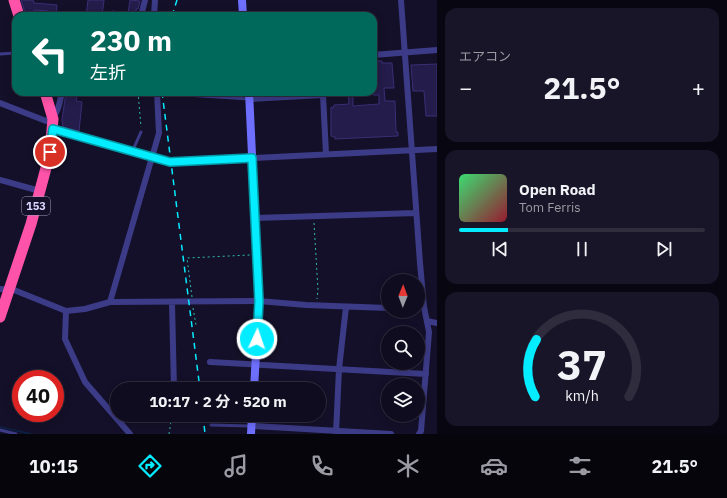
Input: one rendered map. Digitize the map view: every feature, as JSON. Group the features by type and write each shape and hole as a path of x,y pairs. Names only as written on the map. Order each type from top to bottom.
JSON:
{"highway":[{"path":"14,0 18,12"},
{"name":"153","path":"0,317 5,289 40,191 50,152 53,124 46,96"}],"street":[{"path":"142,12 145,0"},
{"path":"154,12 155,0"},
{"path":"242,0 243,12"},
{"path":"401,0 419,274"},
{"path":"377,55 437,50"},
{"path":"53,124 58,112 61,96"},
{"path":"110,302 153,158 160,124 157,96"},
{"path":"249,96 259,301 255,382"},
{"path":"323,96 326,154"},
{"path":"0,103 53,124 132,152 170,162 437,149"},
{"path":"0,180 40,191"},
{"path":"255,218 416,213"},
{"path":"5,289 34,297 66,311 85,309 110,302 172,303 259,301 316,306 381,308"},
{"path":"172,303 174,382"},
{"path":"336,432 339,369 346,307"},
{"path":"66,311 65,339 83,378 130,434"},
{"path":"425,316 429,332 420,432 428,434"},
{"path":"427,321 437,323"},
{"path":"210,362 426,374"},
{"path":"251,430 391,434"}],"lane":[{"path":"0,54 12,53"},
{"path":"132,152 141,132"},
{"path":"211,425 251,430"},
{"path":"0,430 16,434"}],"path":[{"path":"138,96 141,132"},
{"path":"314,216 318,290 316,306"},
{"path":"196,325 187,258 257,254"},
{"path":"169,434 171,422"}],"building":[{"path":"21,0 33,0 34,3 57,5 56,12 34,10 35,12 25,12"},
{"path":"88,0 104,0 102,12 86,12"},
{"path":"130,0 140,1 136,12 128,12"},
{"path":"377,61 382,61 382,63 392,63 394,88 384,88 385,101 395,101 396,132 398,132 398,136 335,139 335,137 331,136 331,107 333,108 334,105 349,104 348,96 353,96 353,106 379,104 379,95 377,95"},
{"path":"437,64 437,116 426,116 424,91 413,91 411,65"},
{"path":"65,96 77,96 76,101 82,102 79,131 63,127 62,120"}],"waterway":[{"path":"0,427 31,434"}],"railway":[{"path":"173,12 177,0"},
{"path":"163,96 199,382"},
{"path":"204,422 205,434"}],"route":[{"path":"50,152 53,129 170,162 252,158 259,301 257,339"}]}
